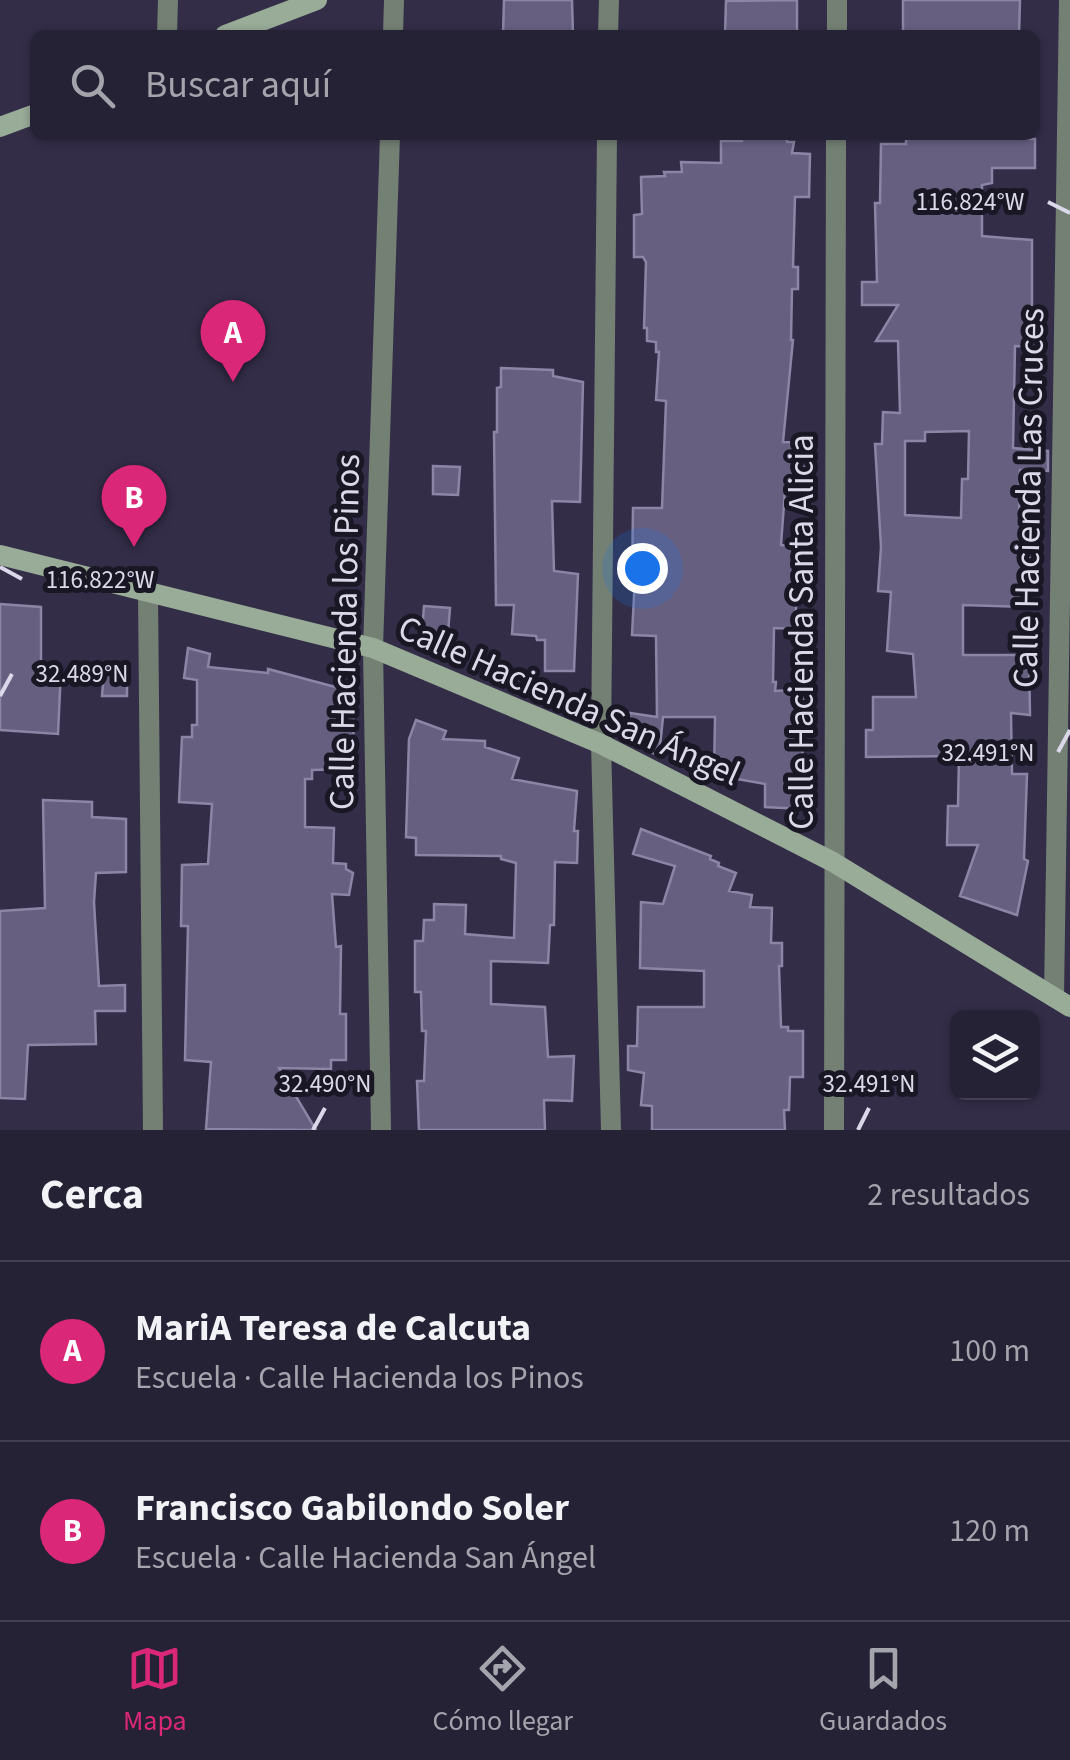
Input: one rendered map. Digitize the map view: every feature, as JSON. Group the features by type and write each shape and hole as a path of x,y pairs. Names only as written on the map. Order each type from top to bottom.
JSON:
{"street":[{"path":"167,30 168,0"},
{"path":"238,30 317,0"},
{"path":"393,30 394,0"},
{"path":"608,0 608,30"},
{"path":"837,0 837,30"},
{"name":"Calle Hacienda Las Cruces","path":"1062,1002 1069,0"},
{"path":"0,127 30,116"},
{"name":"Calle Hacienda los Pinos","path":"381,1130 373,648 390,140"},
{"path":"607,140 601,744 611,1130"},
{"name":"Calle Hacienda Santa Alicia","path":"834,1130 836,140"},
{"name":"Calle Hacienda San Ángel","path":"0,555 373,648 601,744 833,862 1062,1002"},
{"path":"148,592 153,1130"}],"building":[{"path":"504,0 572,0 573,30 503,30"},
{"path":"797,0 797,30 725,30 726,1"},
{"path":"903,0 1020,0 1019,30 903,30"},
{"path":"787,140 794,142 792,153 810,154 809,197 795,197 793,267 798,267 798,289 792,289 793,340 783,442 806,443 806,480 786,477 781,545 796,547 796,629 774,628 773,682 775,691 803,689 802,809 765,807 765,784 714,775 715,717 663,717 659,756 630,741 630,713 657,717 656,636 632,635 633,508 662,508 666,401 656,400 659,352 656,342 647,341 644,328 646,262 643,257 634,257 634,215 642,214 641,177 682,172 681,162 721,163 721,141"},
{"path":"906,140 1035,140 1035,168 992,168 992,183 982,185 982,236 1032,240 1032,347 1015,346 1013,448 1048,451 1048,471 1020,470 1019,517 1031,517 1027,607 963,605 963,655 1029,658 1030,715 1011,713 1012,774 1027,774 1024,859 1028,861 1017,915 960,896 978,845 947,845 948,806 958,806 959,756 866,757 866,730 873,730 873,697 916,697 913,654 887,651 891,592 878,591 881,547 875,444 882,444 883,412 900,413 898,341 876,341 898,305 862,305 862,282 877,282 875,203 880,203 881,144 906,144","holes":["969,431 968,479 962,479 961,518 905,515 905,441 925,441 925,432"]},
{"path":"501,368 553,370 553,376 583,382 580,502 552,501 554,571 578,574 574,671 545,671 545,640 512,634 514,605 496,605 494,432"},
{"path":"433,466 460,467 458,495 433,494"},
{"path":"0,604 41,607 41,670 61,670 58,734 0,730"},
{"path":"424,606 450,608 448,633 422,631"},
{"path":"188,648 210,654 208,667 268,673 268,669 354,692 353,769 312,770 312,779 305,779 305,827 334,828 333,863 346,864 346,869 353,873 349,895 332,894 336,947 341,946 340,1014 346,1014 346,1060 331,1060 331,1069 279,1068 316,1130 206,1129 211,1062 185,1060 188,926 181,926 182,865 208,864 212,804 179,802 182,737 192,737 192,725 197,725 197,680 184,678"},
{"path":"104,671 127,671 127,696 102,696"},
{"path":"416,720 446,731 443,739 485,741 485,747 519,758 512,779 577,791 577,863 555,862 554,925 550,925 548,963 491,961 491,1004 545,1007 548,1057 574,1056 572,1101 544,1100 545,1130 419,1130 417,1081 424,1081 426,1031 422,1031 421,992 415,992 415,941 423,941 424,920 434,920 434,904 466,905 465,934 514,938 516,863 501,856 416,855 416,838 406,837 409,739"},
{"path":"43,800 92,802 92,817 126,819 126,872 96,873 94,902 99,986 125,985 125,1011 95,1011 96,1044 28,1045 25,1099 0,1098 0,911 45,908"},
{"path":"641,829 711,856 718,866 736,873 729,891 752,895 750,907 772,908 771,943 782,943 781,1027 803,1031 803,1077 790,1077 785,1130 652,1130 652,1106 641,1105 644,1073 628,1070 628,1046 637,1046 638,1007 704,1007 704,971 640,968 641,902 663,904 675,866 633,854"}],"place":[{"name":"MariA Teresa de Calcuta","path":"233,382"},
{"name":"Francisco Gabilondo Soler","path":"134,547"}]}
